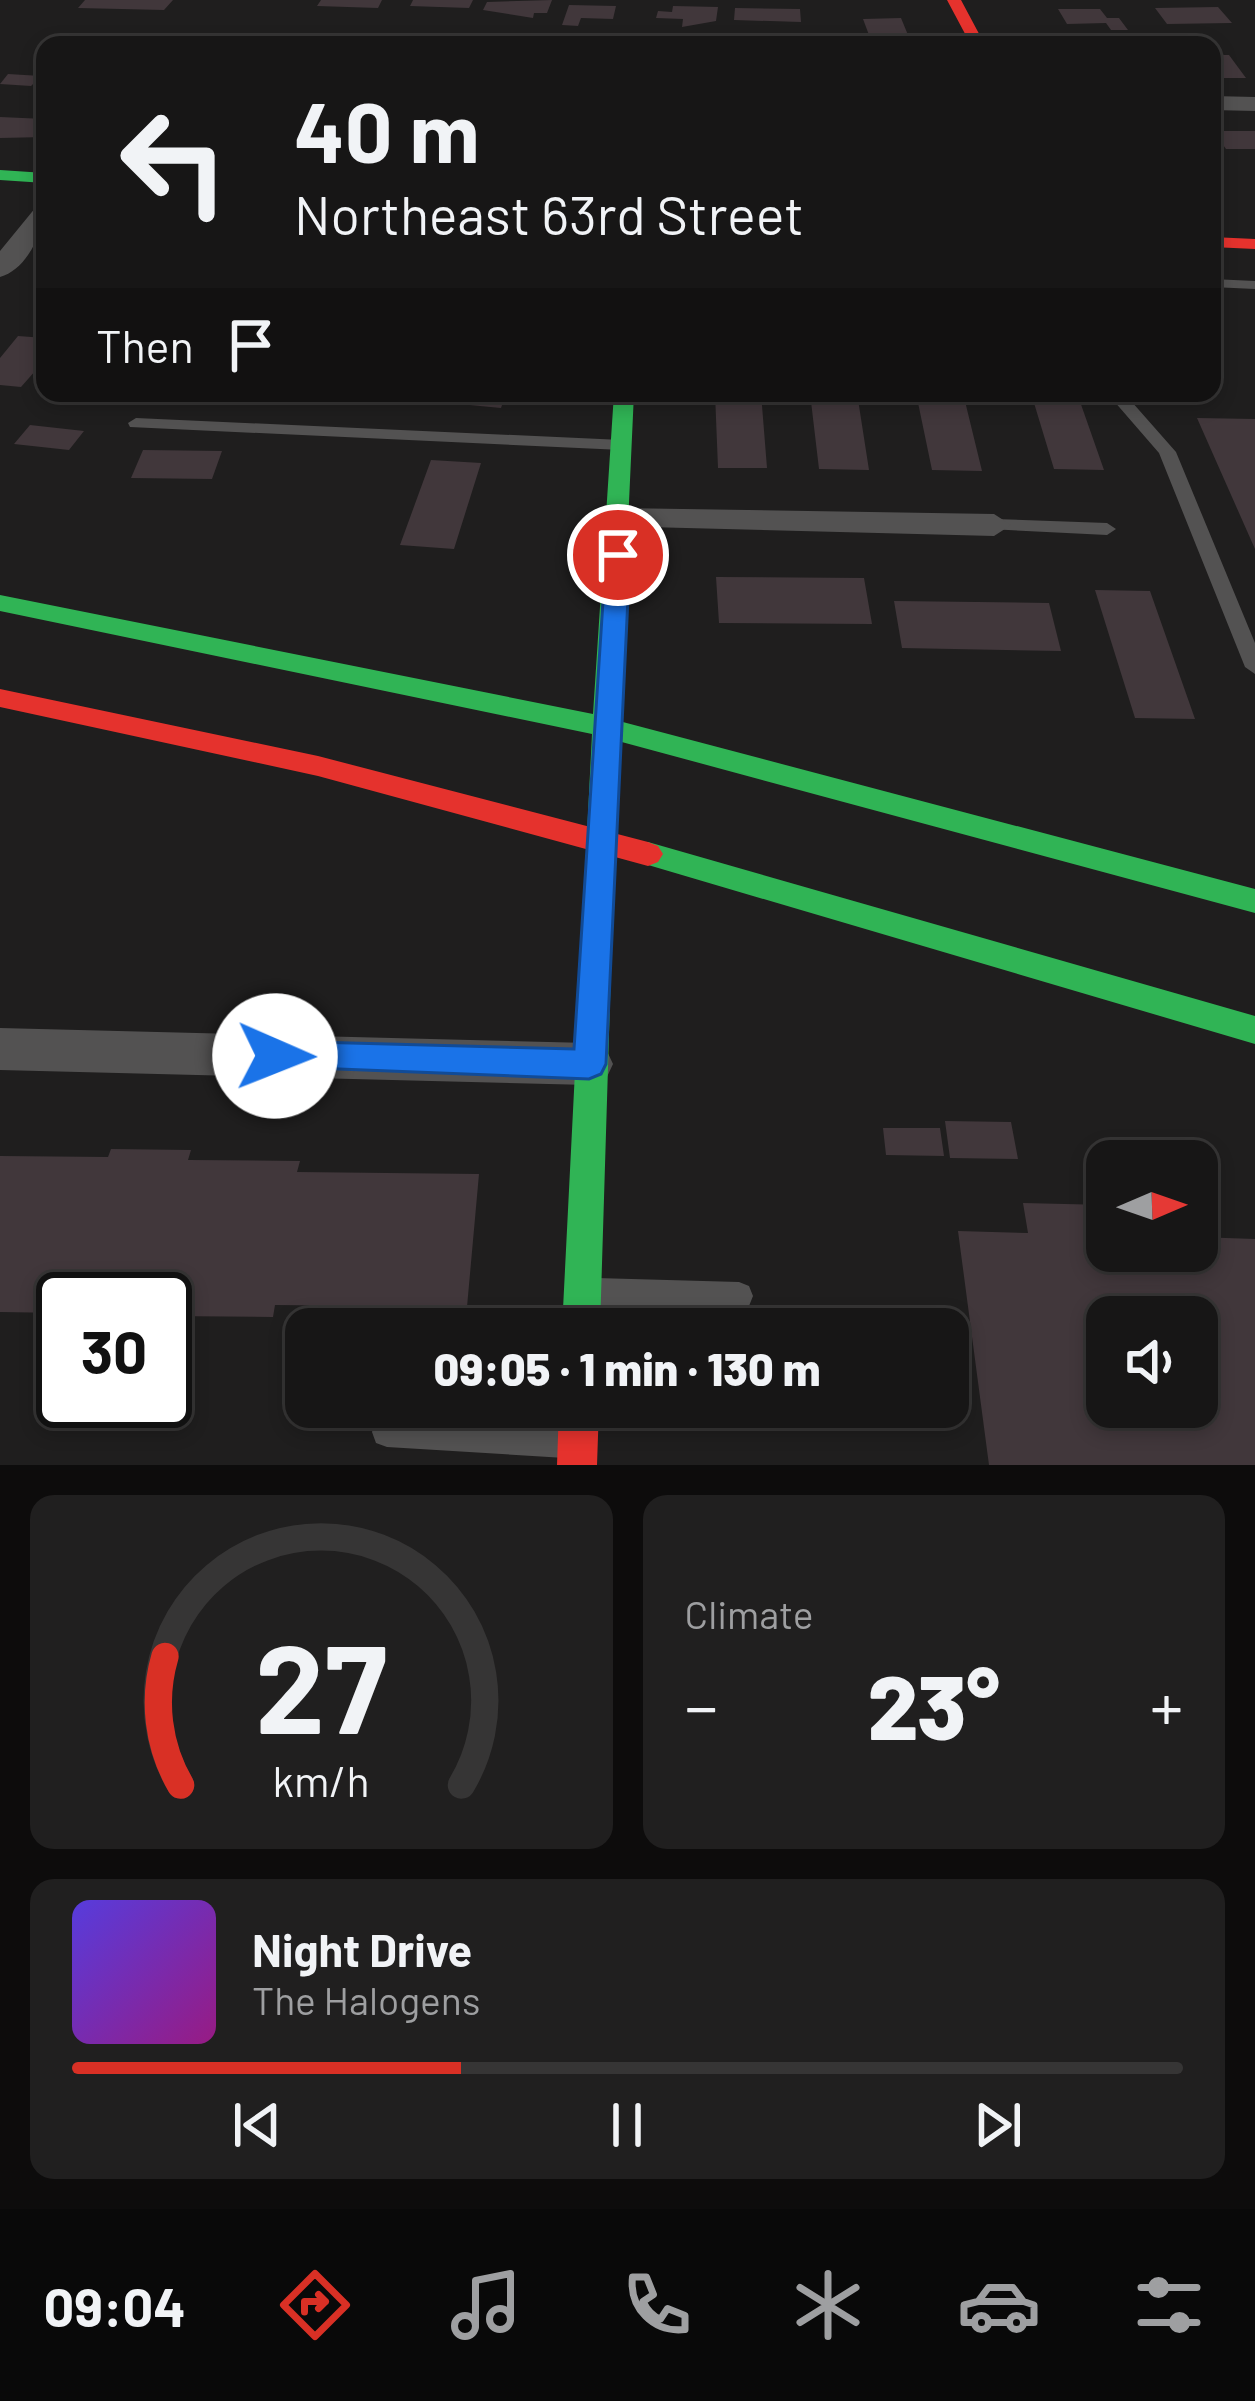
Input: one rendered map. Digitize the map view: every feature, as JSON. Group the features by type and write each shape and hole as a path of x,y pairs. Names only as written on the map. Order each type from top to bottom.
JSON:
{"main road":[{"path":"954,0 973,36"},
{"path":"0,175 36,177"},
{"path":"1221,242 1255,244"},
{"path":"582,1308 594,940 624,402"},
{"path":"0,603 539,710 1255,901"},
{"path":"0,698 337,770 670,857 1255,1030"}],"street":[{"path":"1221,103 1255,104"},
{"path":"0,269 36,223"},
{"path":"620,519 994,525"},
{"path":"0,1049 589,1064"}],"lane":[{"path":"1221,283 1255,285"},
{"path":"1123,402 1167,452 1255,667"},
{"path":"136,423 622,445"},
{"path":"994,525 1107,529"},
{"path":"583,1292 739,1296"},
{"path":"387,1432 577,1454"}],"building":[{"path":"85,0 173,0 164,10 78,8"},
{"path":"321,0 382,0 378,8 317,6"},
{"path":"413,0 473,0 469,8 410,6"},
{"path":"552,0 547,13 534,13 533,18 483,10 487,2"},
{"path":"569,5 616,6 613,19 581,18 578,26 562,25"},
{"path":"673,6 718,7 716,21 682,27 683,19 656,18 658,11 672,12"},
{"path":"1218,7 1232,23 1167,24 1155,8"},
{"path":"735,8 800,9 801,22 734,20"},
{"path":"1058,9 1100,9 1107,18 1119,18 1128,30 1111,30 1106,23 1067,24"},
{"path":"901,18 908,35 869,35 863,19"},
{"path":"1221,55 1229,55 1246,78 1221,78"},
{"path":"8,74 36,76 31,86 0,84"},
{"path":"0,117 36,119 36,137 0,138"},
{"path":"1221,131 1255,131 1255,149 1226,149"},
{"path":"18,336 36,337 36,370 21,387 0,385 0,358"},
{"path":"439,402 503,402 501,408"},
{"path":"715,402 762,402 767,468 718,468"},
{"path":"811,402 858,402 869,470 819,469"},
{"path":"918,402 965,402 982,471 932,470"},
{"path":"1034,402 1080,402 1104,470 1054,469"},
{"path":"1197,418 1255,419 1255,549"},
{"path":"30,425 84,431 69,450 14,444"},
{"path":"143,450 222,451 212,479 131,478"},
{"path":"431,460 481,463 454,549 400,545"},
{"path":"716,577 864,578 872,624 719,623"},
{"path":"1095,590 1150,591 1195,719 1135,718"},
{"path":"894,601 1049,603 1061,651 902,648"},
{"path":"945,1121 1011,1122 1018,1159 950,1158"},
{"path":"883,1128 940,1128 944,1156 886,1155"},
{"path":"111,1149 191,1150 188,1160 300,1161 297,1172 479,1174 467,1307 275,1305 273,1317 192,1316 192,1272 36,1272 36,1313 0,1312 0,1156 108,1157"},
{"path":"1023,1203 1086,1204 1086,1272 1218,1272 1218,1238 1255,1239 1255,1465 989,1465 958,1231 1028,1233"}],"traffic: fast":[{"path":"0,175 36,177"},
{"path":"582,1308 594,940 624,402"},
{"path":"0,603 540,710 1255,901"},
{"path":"648,854 1255,1030"}],"traffic: jam":[{"path":"954,0 973,36"},
{"path":"1221,242 1255,244"},
{"path":"0,698 318,766 648,854"},
{"path":"577,1465 578,1428"}],"route":[{"path":"275,1056 589,1064 618,555"}]}
